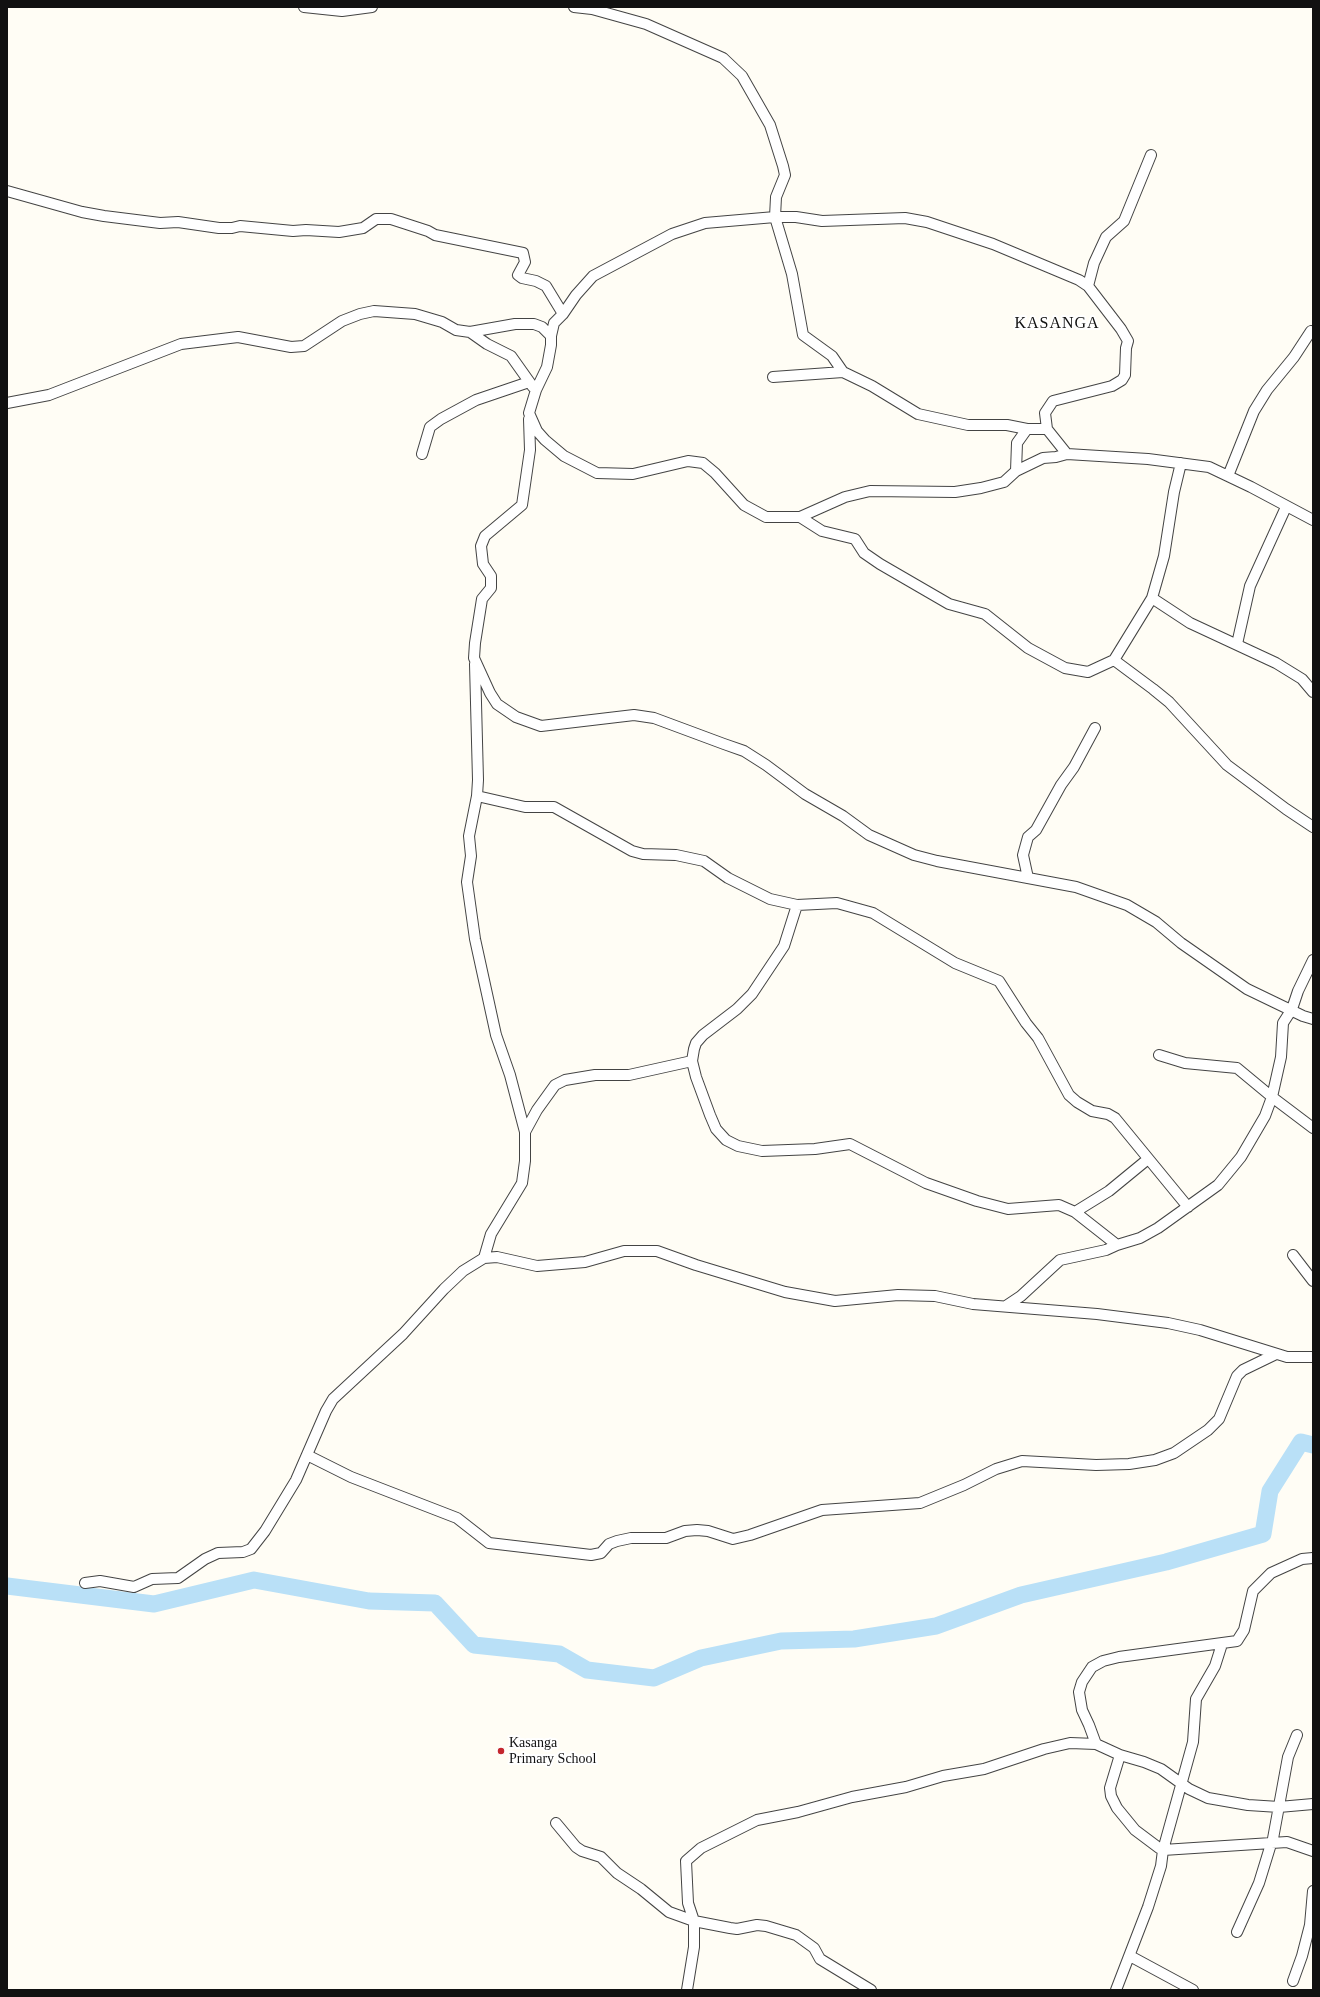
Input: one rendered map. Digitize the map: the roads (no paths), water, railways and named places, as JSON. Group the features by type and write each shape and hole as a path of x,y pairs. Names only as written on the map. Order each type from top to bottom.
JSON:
{"street":[{"path":"304,7 342,11 372,7"},
{"path":"574,7 592,9 646,24 723,58 742,76 770,125 783,166 784,175 776,197 776,217 792,274 803,335 832,356 843,372 872,386 918,414 968,425 1007,425 1027,429 1047,429"},
{"path":"1088,286 1094,263 1106,237 1124,220 1151,155"},
{"path":"7,191 82,212 104,216 160,223 178,222 219,228 232,228 240,226 294,231 306,230 340,232 363,228 376,219 391,219 428,231 435,235 523,252 525,262 518,275 522,278 536,281 546,286 563,314"},
{"path":"484,1258 491,1234 522,1183 526,1160 525,1132 512,1082 496,1035 475,939 467,882 471,856 469,836 477,796 478,760 474,658 475,643 482,599 491,588 491,576 483,564 481,552 482,541 485,536 522,504 530,450 529,413 533,386 547,367 552,345 551,336 554,323 563,314 576,295 594,276 672,234 705,223 776,217 796,217 822,221 905,218 927,222 993,244 1079,280 1088,286 1128,341 1126,348 1125,376 1122,380 1112,386 1053,401 1045,413 1047,429 1067,454"},
{"path":"7,403 49,395 182,344 238,337 291,347 304,346 342,321 360,314 374,311 415,314 442,322 456,330 470,332 515,324 534,324 542,327 551,336"},
{"path":"1228,476 1254,410 1311,331"},
{"path":"470,332 487,344 510,356 533,386"},
{"path":"773,377 843,372"},
{"path":"422,454 430,427 441,418 476,400 533,386"},
{"path":"529,413 537,430 545,440 564,456 597,473 634,474 688,461 703,463 724,482 733,495 751,509 766,517 800,517 845,497 862,492 884,490 934,492 964,491 1004,482 1016,471 1043,458 1067,454 1148,459 1209,467 1313,520"},
{"path":"1016,471 1017,443 1027,429"},
{"path":"800,517 822,531 855,539 864,553 880,564 949,604 985,614 1028,648 1064,668 1088,672 1114,660 1152,598 1164,556 1180,463"},
{"path":"1237,644 1250,586 1286,507"},
{"path":"1152,598 1190,623 1262,655 1302,680 1313,692"},
{"path":"474,658 490,694 497,704 516,717 530,724 550,726 634,716 654,718 744,751 766,765 805,794 843,816 869,835 914,855 1076,887 1128,905 1156,922 1181,943 1247,989 1313,1019"},
{"path":"1114,660 1154,689 1169,702 1227,764 1286,809 1313,827"},
{"path":"1302,680 1313,677"},
{"path":"1028,878 1023,855 1028,837 1036,830 1061,785 1074,767 1095,728"},
{"path":"477,796 525,808 554,807 632,851 643,854 666,854 691,857 704,861 728,878 770,899 797,905 837,903 873,913 950,960 999,981 1026,1023 1038,1038 1069,1095 1092,1111 1108,1114 1115,1118 1188,1207"},
{"path":"797,905 784,946 775,962 752,994 696,1043 692,1062 710,1116 716,1129 726,1140 738,1146 762,1151 815,1149 850,1144 926,1183 977,1201 1008,1208 1020,1209 1053,1204 1059,1205 1075,1212 1117,1244"},
{"path":"1006,1306 1021,1296 1060,1260 1106,1250 1117,1244 1140,1238 1188,1207 1218,1185 1238,1161 1265,1116 1272,1097 1281,1057 1283,1023 1292,1009 1298,991 1313,960"},
{"path":"1159,1055 1185,1063 1237,1068 1313,1128"},
{"path":"525,1132 537,1110 555,1085 565,1080 595,1075 629,1075 692,1062"},
{"path":"1075,1212 1109,1191 1148,1159"},
{"path":"85,1583 100,1581 134,1587 152,1579 178,1578 205,1558 227,1551 235,1552 251,1549 269,1525 296,1480 326,1411 333,1399 403,1334 444,1289 463,1271 484,1258 497,1257 537,1266 586,1262 624,1251 657,1251 696,1265 786,1292 835,1301 898,1295 935,1296 973,1304 1097,1314 1168,1323 1200,1330 1276,1354 1293,1357 1313,1357"},
{"path":"1293,1255 1313,1281"},
{"path":"307,1455 351,1477 457,1518 489,1543 591,1555 601,1553 609,1544 630,1538 666,1538 685,1531 697,1530 708,1531 733,1538 750,1535 822,1510 920,1503 964,1485 996,1469 1022,1461 1096,1465 1129,1464 1155,1460 1179,1450 1208,1430 1219,1419 1237,1376 1243,1370 1276,1354"},
{"path":"1096,1744 1082,1710 1079,1692 1082,1682 1092,1667 1103,1661 1119,1657 1232,1644 1241,1637 1253,1590 1271,1573 1302,1559 1313,1558"},
{"path":"1116,1990 1148,1907 1161,1866 1163,1850 1193,1742 1196,1698 1215,1666 1222,1644"},
{"path":"1237,1932 1259,1883 1272,1844 1288,1757 1297,1735"},
{"path":"687,1990 694,1948 694,1921 688,1903 686,1861 701,1848 757,1820 798,1812 852,1797 906,1787 943,1776 984,1769 1044,1748 1070,1743 1096,1744 1120,1755 1161,1769 1189,1789 1208,1798 1248,1805 1279,1807 1313,1804"},
{"path":"1120,1755 1110,1788 1111,1796 1117,1808 1135,1830 1163,1850 1287,1842 1313,1851"},
{"path":"556,1823 576,1847 582,1851 601,1857 617,1873 641,1889 669,1912 694,1921 737,1929 756,1925 766,1926 796,1935 814,1948 820,1959 871,1990"},
{"path":"1293,1981 1302,1956 1310,1926 1313,1891"},
{"path":"1130,1956 1193,1990"}],"waterway":[{"path":"7,1586 154,1604 254,1580 369,1601 435,1603 474,1645 559,1654 587,1670 654,1678 701,1658 781,1641 854,1639 936,1626 1021,1595 1166,1562 1263,1534 1270,1491 1301,1442 1313,1445"}],"place":[{"name":"Kasanga Primary School","path":"501,1751"}],"district":[{"name":"KASANGA","path":"1057,324"}]}
